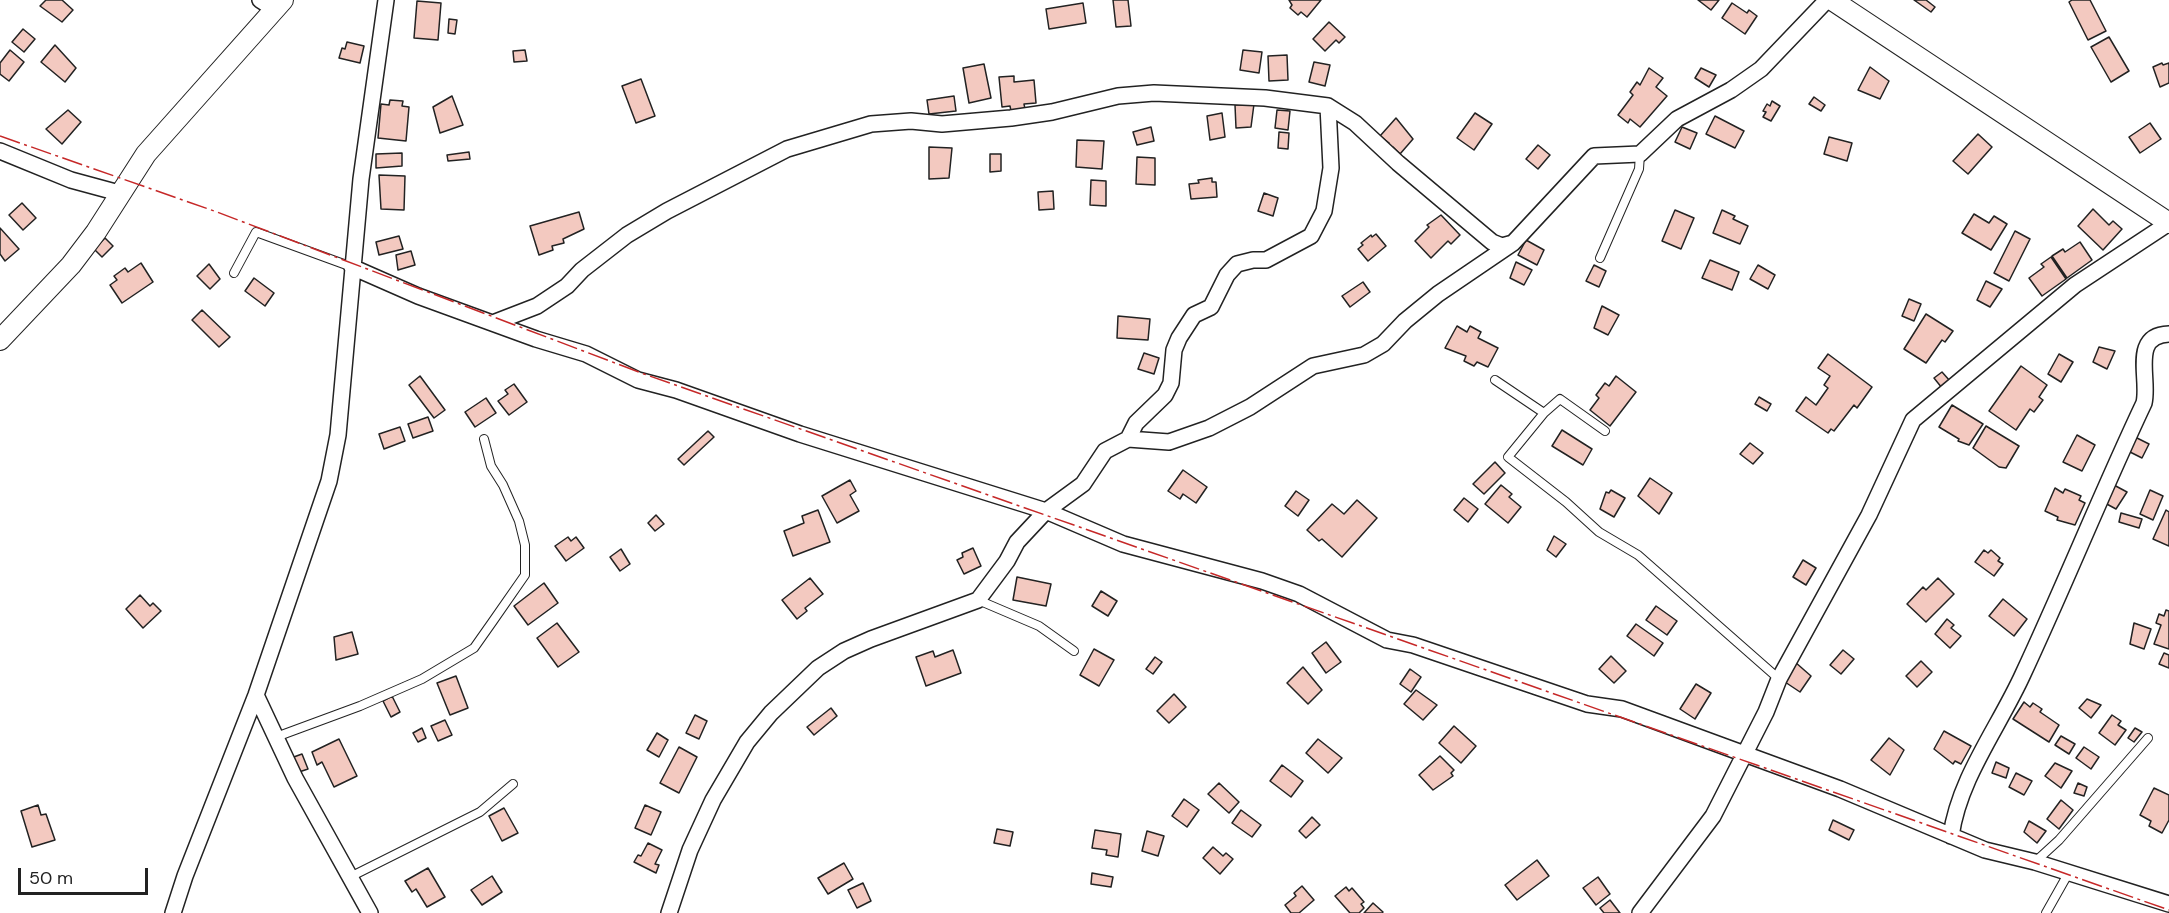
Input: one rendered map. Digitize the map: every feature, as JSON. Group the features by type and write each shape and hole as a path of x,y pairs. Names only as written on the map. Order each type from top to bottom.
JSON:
{"street":[{"path":"173,913 184,876 256,695 329,481 342,406 352,267 374,72 386,0"},
{"path":"669,913 690,850 713,800 747,742 771,713 818,668 844,651 978,600 1007,561 1017,542 1046,511 1083,484 1105,451 1128,439 1169,442 1186,437 1250,407 1312,366 1364,355 1383,344 1405,321 1438,294 1513,243 1594,156 1640,154 1677,118 1731,90 1761,69 1827,0"},
{"path":"1640,913 1713,816 1745,755 1779,679 1869,515 1913,420 2075,285 2169,223 1832,0"},
{"path":"0,340 71,265 96,232 119,192 146,154 272,3"},
{"path":"493,323 537,306 567,286 582,270 627,235 667,211 787,149 871,124 910,121 942,124 1011,118 1052,112 1118,96 1154,93 1265,98 1328,106 1355,123 1398,163 1492,242 1502,246 1513,243"},
{"path":"1128,439 1136,423 1165,395 1171,382 1174,350 1179,338 1194,315 1211,307 1227,275 1237,264 1266,260 1311,236 1324,211 1331,168 1328,106"},
{"path":"0,151 71,180 119,192"},
{"path":"352,267 418,296 586,354 638,380 676,390 800,434 1046,511 1124,544 1262,581 1299,594 1387,640 1413,645 1587,704 1622,709 1840,789 1985,850 2035,862 2163,906"},
{"path":"1951,836 1954,815 1963,792 2022,677 2072,566 2094,509 2144,403 2147,391 2144,356 2149,341 2154,336 2169,334"},
{"path":"256,695 295,778 370,913"}],"lane":[{"path":"1600,258 1639,169 1640,154"},
{"path":"234,273 256,232 352,267"},
{"path":"1495,380 1544,412"},
{"path":"1605,430 1560,399 1544,412 1508,457 1566,502 1599,532 1638,555 1779,679"},
{"path":"276,737 422,680 474,648 493,621 525,575 525,545 507,494 491,466 484,439"},
{"path":"978,600 1039,626 1074,651"},
{"path":"2035,862 2059,840 2148,738"},
{"path":"350,877 480,812 513,784"},
{"path":"2046,913 2068,874"}],"building":[{"path":"46,0 62,0 73,10 62,22 40,6"},
{"path":"1113,0 1128,0 1131,26 1116,27"},
{"path":"1289,0 1321,0 1307,17 1301,12 1298,15 1290,8 1292,5"},
{"path":"1698,0 1719,0 1711,10"},
{"path":"1914,0 1926,0 1935,7 1931,12"},
{"path":"2090,0 2106,31 2088,40 2069,2"},
{"path":"417,1 441,3 438,40 414,38"},
{"path":"1083,3 1086,23 1049,29 1046,9"},
{"path":"1732,3 1747,13 1749,10 1757,16 1745,34 1722,18"},
{"path":"449,19 457,20 455,34 448,33"},
{"path":"1329,22 1345,37 1339,43 1336,40 1325,51 1313,39"},
{"path":"23,29 35,39 24,52 12,42"},
{"path":"2109,37 2129,71 2111,82 2091,47"},
{"path":"347,42 364,46 360,63 339,58"},
{"path":"55,45 76,68 65,82 41,62"},
{"path":"10,50 24,62 9,81 0,74 0,63"},
{"path":"525,50 527,61 514,62 513,51"},
{"path":"1243,50 1262,52 1259,73 1240,70"},
{"path":"1287,55 1288,80 1269,81 1268,56"},
{"path":"1314,62 1330,65 1325,86 1309,82"},
{"path":"2162,63 2163,65 2169,63 2169,83 2160,87 2153,67"},
{"path":"984,64 991,98 969,103 963,68"},
{"path":"1870,67 1889,81 1880,99 1858,90"},
{"path":"1649,68 1663,78 1656,87 1667,96 1640,127 1630,119 1628,123 1618,115 1633,95 1630,92 1637,82 1640,85"},
{"path":"1701,68 1716,75 1709,87 1695,78"},
{"path":"1014,76 1014,82 1034,80 1036,103 1024,104 1025,109 1011,111 1010,106 1002,107 999,77"},
{"path":"641,79 655,116 636,123 622,86"},
{"path":"452,96 463,125 440,133 433,107"},
{"path":"954,96 956,111 929,114 927,100"},
{"path":"1814,97 1825,105 1821,111 1809,104"},
{"path":"390,100 403,101 402,106 409,107 406,141 378,138 381,104 389,105"},
{"path":"1772,101 1780,106 1771,121 1763,117 1766,112 1763,111 1767,104 1770,106"},
{"path":"1254,104 1251,127 1236,128 1235,105"},
{"path":"68,110 81,122 62,144 46,129"},
{"path":"1277,110 1290,111 1288,130 1275,128"},
{"path":"1222,113 1225,137 1210,140 1207,116"},
{"path":"1475,113 1492,124 1474,150 1457,138"},
{"path":"1715,116 1744,131 1735,148 1706,134"},
{"path":"1396,118 1413,139 1400,154 1393,147 1391,150 1386,146 1389,143 1380,136"},
{"path":"2150,123 2161,139 2140,153 2129,137"},
{"path":"1151,127 1154,141 1137,145 1133,132"},
{"path":"1682,127 1697,133 1690,149 1675,142"},
{"path":"1279,132 1289,133 1288,149 1278,148"},
{"path":"1978,134 1992,147 1968,174 1953,161"},
{"path":"1829,137 1852,143 1847,161 1824,154"},
{"path":"1077,140 1104,141 1102,169 1076,167"},
{"path":"1538,145 1550,155 1538,169 1526,159"},
{"path":"929,147 952,148 949,178 929,179"},
{"path":"469,152 470,159 448,161 447,155"},
{"path":"402,153 402,166 376,168 376,154"},
{"path":"990,154 1001,154 1001,171 990,172"},
{"path":"1137,157 1155,158 1155,185 1136,184"},
{"path":"379,175 405,176 404,210 381,209"},
{"path":"1212,178 1212,182 1216,182 1217,197 1191,199 1189,184"},
{"path":"1091,180 1106,181 1106,206 1090,205"},
{"path":"1053,191 1054,209 1039,210 1038,192"},
{"path":"1264,193 1278,198 1273,216 1258,211"},
{"path":"22,203 36,218 23,230 9,215"},
{"path":"2093,209 2109,225 2113,221 2122,229 2103,250 2078,226"},
{"path":"1675,210 1694,218 1681,249 1662,241"},
{"path":"1722,210 1735,216 1733,219 1748,226 1740,244 1713,233"},
{"path":"579,212 584,229 563,239 564,243 552,246 553,250 539,255 530,226"},
{"path":"1974,214 1989,223 1994,216 2007,224 1991,250 1962,233"},
{"path":"1441,215 1460,235 1451,244 1448,241 1431,258 1415,241 1429,227 1427,225"},
{"path":"0,228 19,249 5,261 0,254"},
{"path":"2015,231 2030,239 2009,281 1994,273"},
{"path":"1376,234 1386,246 1368,261 1358,249 1363,245 1361,243"},
{"path":"399,236 403,249 379,255 376,242"},
{"path":"105,238 113,246 102,257 94,249"},
{"path":"1526,240 1544,250 1537,265 1518,255"},
{"path":"2080,242 2092,260 2067,278 2052,256 2063,249 2065,252"},
{"path":"411,251 415,265 398,270 396,255"},
{"path":"2051,257 2066,279 2042,296 2029,278 2044,267 2041,264"},
{"path":"1710,260 1739,272 1732,290 1702,278"},
{"path":"1516,262 1532,270 1524,285 1510,278"},
{"path":"141,263 153,282 122,303 110,285 117,280 114,276 125,268 128,272"},
{"path":"209,264 220,279 210,289 197,276"},
{"path":"1594,265 1606,271 1599,287 1586,281"},
{"path":"1758,265 1775,275 1768,289 1750,279"},
{"path":"254,278 274,293 265,306 245,291"},
{"path":"1986,281 2002,289 1990,307 1977,300"},
{"path":"1363,282 1370,292 1350,307 1342,296"},
{"path":"1909,299 1921,304 1914,321 1902,316"},
{"path":"1602,306 1619,315 1608,335 1594,328"},
{"path":"202,310 230,337 219,347 192,320"},
{"path":"1926,314 1953,331 1945,342 1942,340 1926,363 1904,349"},
{"path":"1118,316 1150,319 1148,340 1117,338"},
{"path":"1457,326 1467,332 1470,326 1481,332 1478,338 1498,348 1488,367 1477,362 1474,366 1464,361 1466,356 1445,348"},
{"path":"2099,347 2115,351 2107,369 2093,362"},
{"path":"1144,353 1159,358 1154,374 1138,369"},
{"path":"1828,354 1872,387 1857,408 1854,405 1834,431 1831,429 1828,433 1796,411 1806,397 1816,405 1828,388 1824,385 1830,376 1818,368"},
{"path":"2059,354 2073,362 2061,382 2048,374"},
{"path":"2021,366 2047,385 2039,397 2043,400 2034,412 2030,409 2016,430 1989,411"},
{"path":"1942,372 1950,381 1942,388 1934,378"},
{"path":"420,376 445,410 434,418 409,385"},
{"path":"1616,376 1636,392 1610,426 1590,410 1599,398 1596,395 1605,383 1609,386"},
{"path":"514,384 527,402 509,415 498,401 508,394 505,390"},
{"path":"1759,397 1771,404 1767,411 1755,404"},
{"path":"486,398 496,413 475,427 465,412"},
{"path":"1952,405 1983,424 1969,445 1958,441 1959,439 1939,427"},
{"path":"428,417 433,431 413,438 408,424"},
{"path":"1986,426 2019,446 2006,468 1999,467 1973,448"},
{"path":"400,427 405,441 384,449 379,434"},
{"path":"1562,430 1592,449 1583,465 1552,446"},
{"path":"708,431 714,437 684,465 678,459"},
{"path":"2077,435 2095,445 2082,471 2063,462"},
{"path":"2133,436 2149,444 2142,458 2126,450"},
{"path":"1750,443 1763,453 1753,464 1740,454"},
{"path":"1495,462 1505,473 1484,494 1473,484"},
{"path":"1183,470 1207,487 1196,503 1183,494 1180,499 1168,491"},
{"path":"1650,478 1672,493 1659,514 1638,496"},
{"path":"850,480 856,491 850,495 859,511 837,523 822,496"},
{"path":"2112,484 2127,492 2116,509 2103,502"},
{"path":"1501,485 1512,494 1509,497 1521,507 1508,523 1485,504"},
{"path":"2055,488 2063,493 2065,489 2081,496 2079,500 2085,503 2075,525 2057,520 2058,517 2045,511"},
{"path":"1611,490 1625,498 1614,517 1600,509 1606,492 1609,493"},
{"path":"2150,490 2163,496 2153,520 2140,514"},
{"path":"1296,491 1309,500 1298,516 1285,506"},
{"path":"1464,498 1478,509 1468,522 1454,510"},
{"path":"1357,500 1377,518 1342,557 1322,539 1319,541 1307,530 1332,504 1344,514"},
{"path":"818,510 830,542 793,556 784,531 804,523 802,516"},
{"path":"2166,510 2169,512 2169,546 2153,539"},
{"path":"2121,513 2142,519 2139,528 2119,522"},
{"path":"656,515 664,524 655,531 648,523"},
{"path":"1554,536 1566,544 1556,557 1547,550"},
{"path":"568,537 571,541 576,537 584,548 566,561 555,546"},
{"path":"973,548 981,566 964,574 957,560 963,557 962,553"},
{"path":"621,549 630,564 620,571 610,557"},
{"path":"1984,550 1988,553 1991,550 2000,558 1998,561 2003,564 1994,576 1975,562"},
{"path":"1803,560 1816,568 1806,585 1793,577"},
{"path":"1017,577 1051,584 1046,606 1013,600"},
{"path":"810,578 823,594 805,608 807,611 797,619 782,600"},
{"path":"1938,578 1954,594 1926,622 1907,604 1923,587 1926,590"},
{"path":"544,583 558,603 528,625 514,606"},
{"path":"1101,591 1117,601 1108,616 1092,606"},
{"path":"140,595 150,606 153,603 161,611 143,628 126,609"},
{"path":"2003,599 2027,619 2014,636 1989,616"},
{"path":"1656,606 1677,621 1667,635 1646,620"},
{"path":"2166,610 2169,611 2169,649 2154,644 2161,625 2156,623 2159,614 2164,616"},
{"path":"1947,619 1954,625 1951,628 1961,636 1950,648 1935,634"},
{"path":"557,623 579,652 558,667 537,638"},
{"path":"2134,623 2151,629 2144,649 2130,644"},
{"path":"1636,624 1663,643 1654,656 1627,636"},
{"path":"352,632 358,654 336,660 334,637"},
{"path":"1326,642 1341,662 1326,673 1312,653"},
{"path":"1094,649 1114,660 1099,686 1080,675"},
{"path":"953,650 961,673 926,686 916,657 933,651 935,657"},
{"path":"1843,650 1854,659 1841,674 1830,665"},
{"path":"2164,653 2169,655 2169,668 2159,664"},
{"path":"1611,656 1626,671 1614,683 1599,669"},
{"path":"1155,657 1162,662 1153,674 1146,669"},
{"path":"1921,661 1932,672 1917,687 1906,676"},
{"path":"1795,662 1811,676 1800,692 1782,680"},
{"path":"1303,667 1322,690 1308,704 1287,683"},
{"path":"1410,669 1421,677 1411,692 1400,684"},
{"path":"456,676 468,708 450,715 437,683"},
{"path":"1696,684 1711,693 1695,719 1680,709"},
{"path":"1416,690 1437,705 1423,720 1404,704"},
{"path":"1174,694 1186,707 1169,723 1157,711"},
{"path":"392,696 400,712 391,717 383,701"},
{"path":"2087,699 2101,705 2091,718 2079,708"},
{"path":"2024,702 2030,707 2033,703 2042,709 2040,712 2059,725 2049,742 2013,719"},
{"path":"831,708 837,716 814,735 807,727"},
{"path":"695,715 707,721 699,739 686,733"},
{"path":"2112,715 2121,721 2118,725 2126,730 2115,745 2099,733"},
{"path":"445,720 452,735 438,741 431,726"},
{"path":"1454,726 1476,746 1461,763 1439,743"},
{"path":"422,728 426,738 418,742 413,733"},
{"path":"2135,728 2142,732 2134,742 2128,738"},
{"path":"1944,731 1971,746 1961,764 1955,761 1953,764 1934,749"},
{"path":"657,733 668,740 659,757 647,750"},
{"path":"2061,736 2075,744 2069,754 2055,745"},
{"path":"1889,738 1904,750 1890,775 1871,760"},
{"path":"339,739 357,776 334,787 322,762 317,765 312,752"},
{"path":"1318,739 1342,758 1328,773 1306,753"},
{"path":"679,747 697,757 679,793 660,783"},
{"path":"2084,747 2099,757 2091,769 2076,758"},
{"path":"302,754 308,769 296,773 291,758"},
{"path":"1440,756 1454,770 1451,773 1453,776 1433,790 1419,775"},
{"path":"1996,762 2009,768 2006,778 1992,773"},
{"path":"2055,763 2072,771 2061,788 2045,776"},
{"path":"1282,765 1303,781 1291,797 1270,781"},
{"path":"2016,773 2032,781 2024,795 2009,787"},
{"path":"1219,783 1239,802 1229,813 1208,794"},
{"path":"2078,783 2087,787 2084,796 2074,793"},
{"path":"2154,788 2169,795 2169,820 2162,833 2149,826 2151,821 2140,815"},
{"path":"1184,799 1199,810 1187,827 1172,816"},
{"path":"2061,800 2073,810 2059,829 2047,819"},
{"path":"38,805 41,815 46,814 55,840 32,847 21,811"},
{"path":"645,805 661,812 651,835 635,828"},
{"path":"504,808 518,833 502,841 489,816"},
{"path":"1241,810 1261,825 1252,837 1232,823"},
{"path":"1312,817 1320,825 1306,838 1299,831"},
{"path":"1833,820 1854,830 1849,840 1829,830"},
{"path":"2029,821 2046,831 2037,843 2024,832"},
{"path":"997,829 1013,832 1010,846 994,843"},
{"path":"1095,830 1121,834 1118,857 1106,855 1107,850 1092,848"},
{"path":"1147,831 1164,836 1158,856 1142,851"},
{"path":"648,843 662,850 655,864 659,865 656,873 634,862 638,855 641,856"},
{"path":"1213,847 1223,856 1226,853 1233,859 1220,874 1203,858"},
{"path":"1537,860 1549,876 1517,900 1505,885"},
{"path":"844,863 853,879 828,894 818,878"},
{"path":"428,868 445,897 427,907 416,889 412,892 405,881"},
{"path":"1092,873 1113,877 1111,887 1091,884"},
{"path":"492,876 502,892 482,905 471,890"},
{"path":"1598,877 1610,894 1596,905 1583,888"},
{"path":"863,883 871,901 857,908 848,890"},
{"path":"1302,886 1314,900 1299,913 1291,913 1285,905 1296,896 1294,893"},
{"path":"1346,887 1349,891 1352,888 1364,902 1361,904 1364,908 1359,913 1350,913 1335,896"},
{"path":"1610,900 1620,913 1604,913 1600,908"},
{"path":"1373,903 1383,912 1364,913"}],"power":[{"path":"0,136 217,212 644,374 2169,910"}]}
